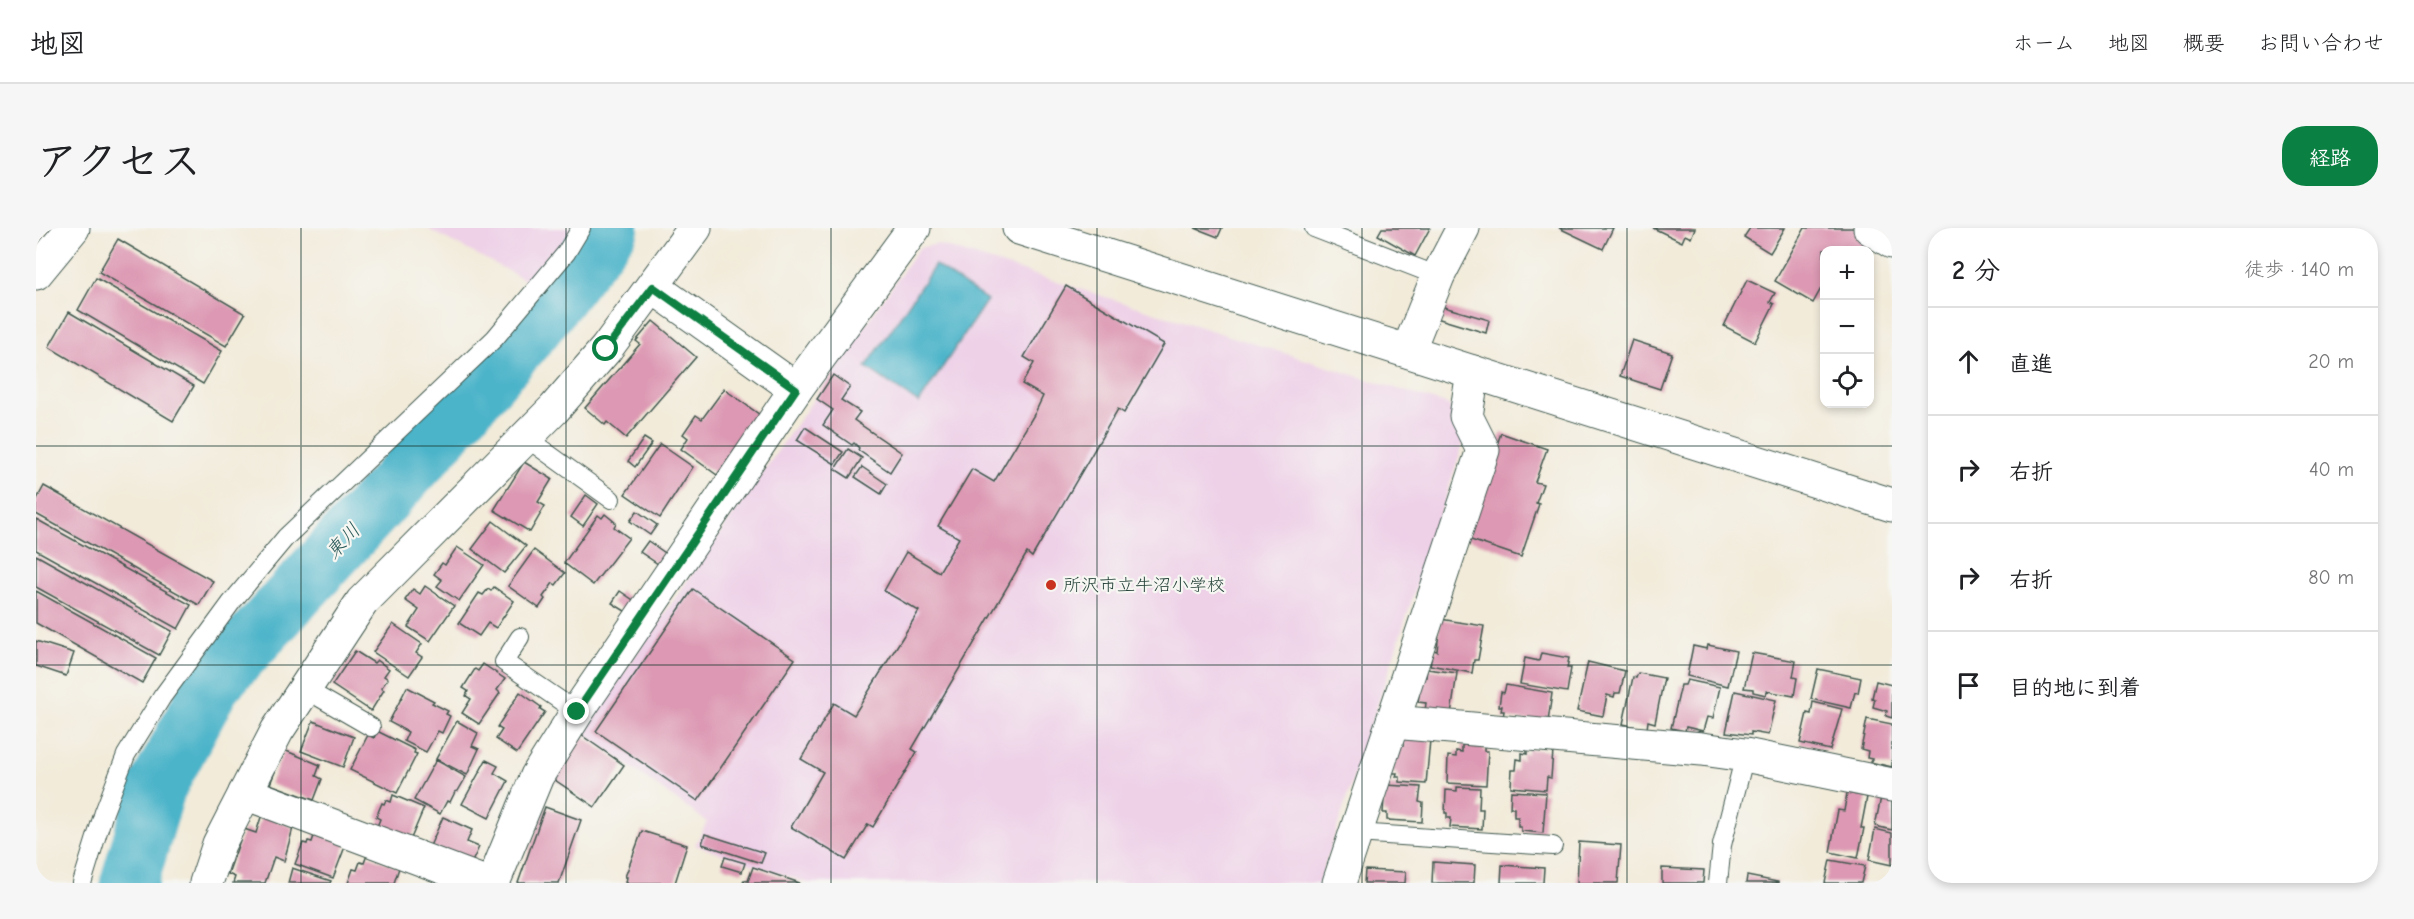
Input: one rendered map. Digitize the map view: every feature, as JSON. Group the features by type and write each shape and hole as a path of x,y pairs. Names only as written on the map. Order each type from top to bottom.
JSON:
{"street":[{"path":"36,273 73,228"},
{"path":"206,883 219,844 277,731 362,602 525,437 606,349 695,228"},
{"path":"493,883 537,776 577,712 796,389 914,228"},
{"path":"1408,351 1438,276 1463,228"},
{"path":"1870,228 1892,242"},
{"path":"1036,230 1892,505"},
{"path":"653,287 796,389"},
{"path":"1339,883 1484,450 1466,416 1473,372"},
{"path":"1394,722 1745,755 1892,785"},
{"path":"245,793 485,883"}],"lane":[{"path":"82,883 104,812 126,755 162,697 231,603 286,537 495,338 566,253 581,228"},
{"path":"1314,228 1438,276"},
{"path":"525,437 610,499"},
{"path":"520,637 504,662 577,712"},
{"path":"305,688 371,727"},
{"path":"1718,883 1722,845 1745,755"},
{"path":"1356,832 1553,846"}],"shaded area":[{"path":"426,228 573,228 535,285"},
{"name":"所沢市立牛沼小学校","path":"937,244 1449,405 1465,438 1319,883 808,883 695,845 707,822 582,732 919,248"}],"water":[{"path":"935,265 987,300 919,403 866,367"}],"building":[{"path":"1195,228 1222,228 1218,237"},
{"path":"1382,228 1430,228 1415,256 1378,235"},
{"path":"1559,228 1613,228 1603,249"},
{"path":"1653,228 1695,228 1691,238 1685,235 1682,242"},
{"path":"1750,228 1785,228 1770,253 1744,237"},
{"path":"1805,228 1854,228 1872,238 1867,246 1820,246 1820,290 1813,303 1775,281"},
{"path":"118,239 245,314 226,346 99,272"},
{"path":"96,278 222,351 203,384 78,310"},
{"path":"1747,280 1775,293 1770,302 1774,304 1755,342 1724,326"},
{"path":"1066,286 1164,344 1124,413 1118,409 1032,557 1027,553 912,749 917,752 873,827 868,824 846,860 791,827 823,772 801,759 834,703 854,715 919,611 884,591 906,552 939,572 959,538 938,526 972,469 994,482 1035,413 1043,396 1022,384 1034,363 1024,357"},
{"path":"1437,305 1489,320 1486,333 1433,317"},
{"path":"69,312 194,386 173,421 49,347"},
{"path":"653,321 696,357 626,438 607,422 605,425 585,408 640,344 636,341"},
{"path":"1632,340 1672,353 1660,389 1620,376"},
{"path":"833,375 850,387 841,400 860,412 854,420 902,453 890,472 858,450 859,448 854,443 852,445 823,425 833,410 817,399"},
{"path":"724,389 760,415 717,475 681,449 688,438 683,434 696,415 702,419"},
{"path":"805,427 843,452 835,464 797,440"},
{"path":"1501,433 1547,449 1535,482 1543,484 1536,503 1539,504 1521,557 1465,538"},
{"path":"644,438 652,443 635,467 628,461"},
{"path":"660,444 693,467 660,518 625,494"},
{"path":"848,449 862,458 849,478 835,469"},
{"path":"524,462 552,479 538,502 545,506 530,532 494,510"},
{"path":"862,467 887,484 881,494 855,477"},
{"path":"44,486 213,581 199,605 36,514 36,501"},
{"path":"586,495 598,504 583,526 571,517"},
{"path":"637,511 657,525 650,535 630,521"},
{"path":"605,514 616,523 614,527 629,538 593,585 564,563 598,515 602,518"},
{"path":"36,519 191,605 178,629 36,550"},
{"path":"493,521 526,546 504,573 472,549"},
{"path":"648,541 668,555 661,566 640,552"},
{"path":"457,547 484,565 459,601 437,586 442,580 434,574 442,563 445,565"},
{"path":"534,550 565,573 556,585 553,583 543,597 545,599 539,608 508,586"},
{"path":"36,555 172,631 159,655 36,587"},
{"path":"425,586 454,606 430,641 408,627 419,610 405,600 413,589 420,594"},
{"path":"494,587 514,601 496,628 488,623 479,636 459,623 479,593 483,595 488,589 491,591"},
{"path":"693,589 795,659 698,801 596,731"},
{"path":"36,591 156,658 142,683 36,623"},
{"path":"620,591 636,602 628,613 612,603"},
{"path":"1440,619 1484,626 1478,660 1474,660 1472,673 1430,665 1433,650 1437,651"},
{"path":"393,624 422,644 416,653 422,657 409,676 373,652"},
{"path":"36,641 74,653 66,676 36,666"},
{"path":"1708,645 1736,651 1728,686 1687,676 1693,646 1707,649"},
{"path":"355,651 374,663 377,660 389,669 384,676 388,679 381,688 384,690 371,711 332,685"},
{"path":"1541,653 1569,658 1567,668 1571,668 1567,692 1520,684 1525,658 1539,661"},
{"path":"1752,653 1796,661 1793,677 1797,678 1794,696 1767,691 1766,695 1744,688"},
{"path":"1588,662 1625,671 1620,693 1615,693 1614,697 1607,695 1603,716 1577,711"},
{"path":"483,664 505,679 497,690 500,693 479,724 462,713 471,699 466,696 468,691 463,688 475,669 478,671"},
{"path":"1427,669 1457,673 1451,714 1425,711 1426,703 1418,702 1422,676 1426,677"},
{"path":"1818,669 1861,678 1858,693 1855,692 1851,708 1811,699"},
{"path":"1638,673 1664,678 1655,723 1648,721 1647,729 1623,724 1633,677 1636,678"},
{"path":"1687,680 1720,687 1713,718 1707,717 1703,731 1686,727 1685,731 1671,728 1681,685 1685,685"},
{"path":"1876,681 1892,685 1892,718 1886,716 1887,711 1873,707 1875,699 1872,698"},
{"path":"1506,685 1552,693 1548,722 1503,718 1504,711 1501,711 1502,706 1499,706 1501,692 1504,693"},
{"path":"407,687 434,701 432,703 448,711 446,714 450,716 442,733 438,731 426,752 404,741 408,732 389,722"},
{"path":"1735,691 1776,700 1768,735 1726,732"},
{"path":"520,692 545,712 517,753 496,739 502,730 497,727"},
{"path":"1813,702 1842,709 1830,750 1800,743 1807,713 1811,714"},
{"path":"1867,719 1892,724 1892,767 1870,762 1872,759 1867,758 1868,751 1861,749"},
{"path":"313,721 354,737 343,767 301,751"},
{"path":"457,721 478,733 472,746 479,749 467,775 436,759"},
{"path":"377,731 415,750 414,753 417,754 397,793 350,770 368,735 374,738"},
{"path":"581,735 624,765 595,807 552,778"},
{"path":"1403,738 1430,740 1426,784 1400,782 1400,777 1396,777 1397,773 1392,773 1398,745 1403,745"},
{"path":"1462,745 1484,746 1484,751 1488,751 1486,785 1447,783 1448,756 1456,757 1456,751 1462,752"},
{"path":"1527,749 1553,751 1551,778 1547,777 1546,790 1511,787 1512,770 1516,770 1517,759 1522,760 1522,753 1527,754"},
{"path":"284,750 320,765 316,776 322,779 314,800 270,784"},
{"path":"436,760 466,777 440,814 414,800"},
{"path":"486,760 498,766 494,773 508,781 489,818 462,804"},
{"path":"1385,785 1421,787 1419,802 1423,803 1422,822 1387,820 1387,813 1383,813"},
{"path":"1457,787 1480,788 1479,809 1483,809 1482,829 1450,827 1451,818 1447,818 1447,813 1445,813 1446,790 1457,791"},
{"path":"1511,791 1546,793 1543,833 1521,831 1521,827 1518,827 1518,817 1514,817 1514,808 1510,808"},
{"path":"1847,793 1867,797 1858,858 1830,852 1838,810 1844,811"},
{"path":"393,795 424,808 409,843 376,829 380,819 376,817 382,803 384,804 386,800 391,802"},
{"path":"1881,797 1892,799 1892,830 1875,826"},
{"path":"545,807 581,820 559,883 518,883"},
{"path":"262,814 293,828 284,861 274,857 265,883 233,883 235,877 228,874 244,829 256,833"},
{"path":"443,817 472,830 467,842 479,847 471,864 430,846"},
{"path":"1875,829 1892,833 1892,865 1869,860"},
{"path":"642,831 687,845 675,883 626,883 627,877 625,877"},
{"path":"315,833 346,844 333,878 295,864 303,843 312,842"},
{"path":"705,834 765,853 761,863 702,844"},
{"path":"1579,842 1621,845 1618,883 1577,883"},
{"path":"367,855 399,868 394,883 348,883 353,869 357,870 360,862 364,863"},
{"path":"725,857 745,863 742,872 722,866"},
{"path":"1830,860 1865,866 1861,883 1825,883"},
{"path":"1433,862 1475,865 1474,883 1432,883"},
{"path":"1502,865 1544,868 1543,883 1501,883"},
{"path":"753,867 800,883 743,883 744,880 748,881"},
{"path":"292,868 331,881 330,883 288,883"},
{"path":"1662,868 1704,870 1703,883 1662,883"},
{"path":"1365,870 1406,872 1405,883 1364,883"},
{"path":"1747,876 1778,882 1778,883 1746,883"}],"waterway":[{"name":"東川","path":"129,883 157,788 212,684 422,456 532,329 610,228"}],"place":[{"name":"所沢市立牛沼小学校","path":"1051,585"}],"route":[{"path":"577,712 796,389 653,287 606,349"}]}
